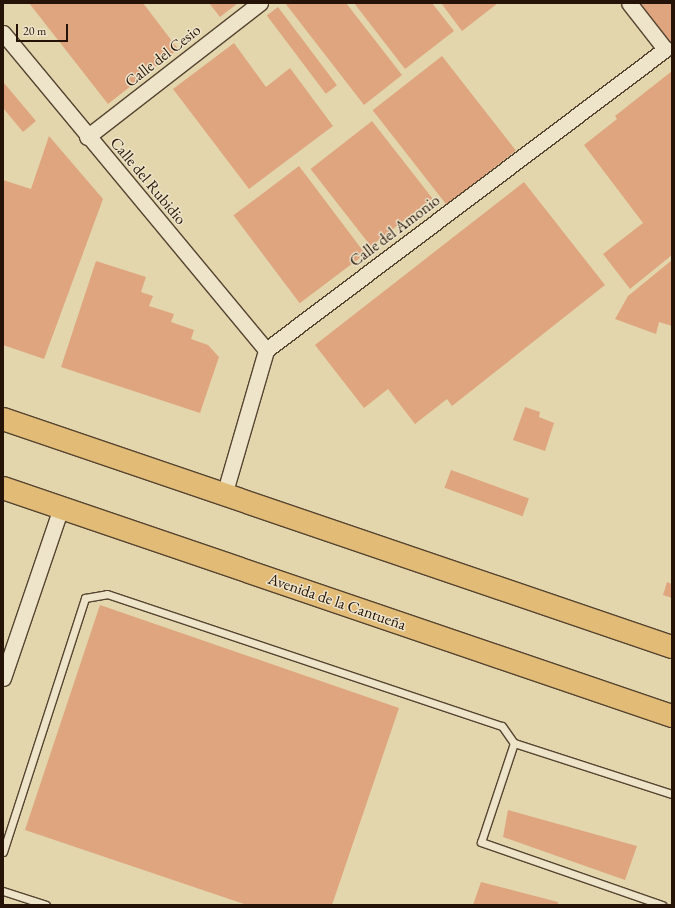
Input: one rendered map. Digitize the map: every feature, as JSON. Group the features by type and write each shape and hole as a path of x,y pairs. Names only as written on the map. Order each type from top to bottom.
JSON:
{"main road":[{"path":"3,419 672,646"},
{"name":"Avenida de la Cantueña","path":"3,488 672,716"}],"street":[{"name":"Calle del Cesio","path":"87,137 260,3"},
{"name":"Calle del Amonio","path":"266,350 665,49 629,3"},
{"name":"Calle del Rubidio","path":"3,33 87,137 266,350"},
{"path":"224,495 266,350"},
{"path":"3,678 61,508"}],"lane":[{"path":"3,852 86,598 107,594 494,723 502,726 514,744 672,794"},
{"path":"514,744 480,842 662,905"},
{"path":"3,891 46,905"}],"building":[{"path":"29,3 143,3 178,49 108,104"},
{"path":"209,3 238,3 220,17"},
{"path":"285,3 346,3 402,75 364,105"},
{"path":"354,3 432,3 454,31 405,69"},
{"path":"441,3 498,3 462,31"},
{"path":"637,3 672,3 672,49"},
{"path":"278,7 337,85 326,94 267,15"},
{"path":"234,43 266,87 290,68 333,126 249,189 173,89"},
{"path":"442,56 516,151 447,205 373,110"},
{"path":"672,71 672,255 630,289 603,254 643,223 584,145 617,119 615,116"},
{"path":"4,83 36,121 23,132 3,108"},
{"path":"372,121 432,198 371,246 311,169"},
{"path":"49,136 103,199 44,359 3,345 3,180 31,189"},
{"path":"299,166 365,254 300,303 234,215"},
{"path":"524,182 605,285 452,406 447,399 415,424 388,389 364,408 315,345"},
{"path":"672,260 672,326 659,322 656,334 615,319 628,296"},
{"path":"96,261 146,277 141,292 153,296 149,306 174,314 171,322 194,330 191,339 208,345 219,357 200,413 61,367"},
{"path":"525,407 540,412 539,417 554,423 545,451 513,440"},
{"path":"451,470 529,498 522,516 445,488"},
{"path":"667,582 672,584 672,598 663,595"},
{"path":"100,605 399,708 332,905 247,905 25,830"},
{"path":"508,810 637,846 625,880 503,837"},
{"path":"481,882 558,902 558,905 473,905"}]}
